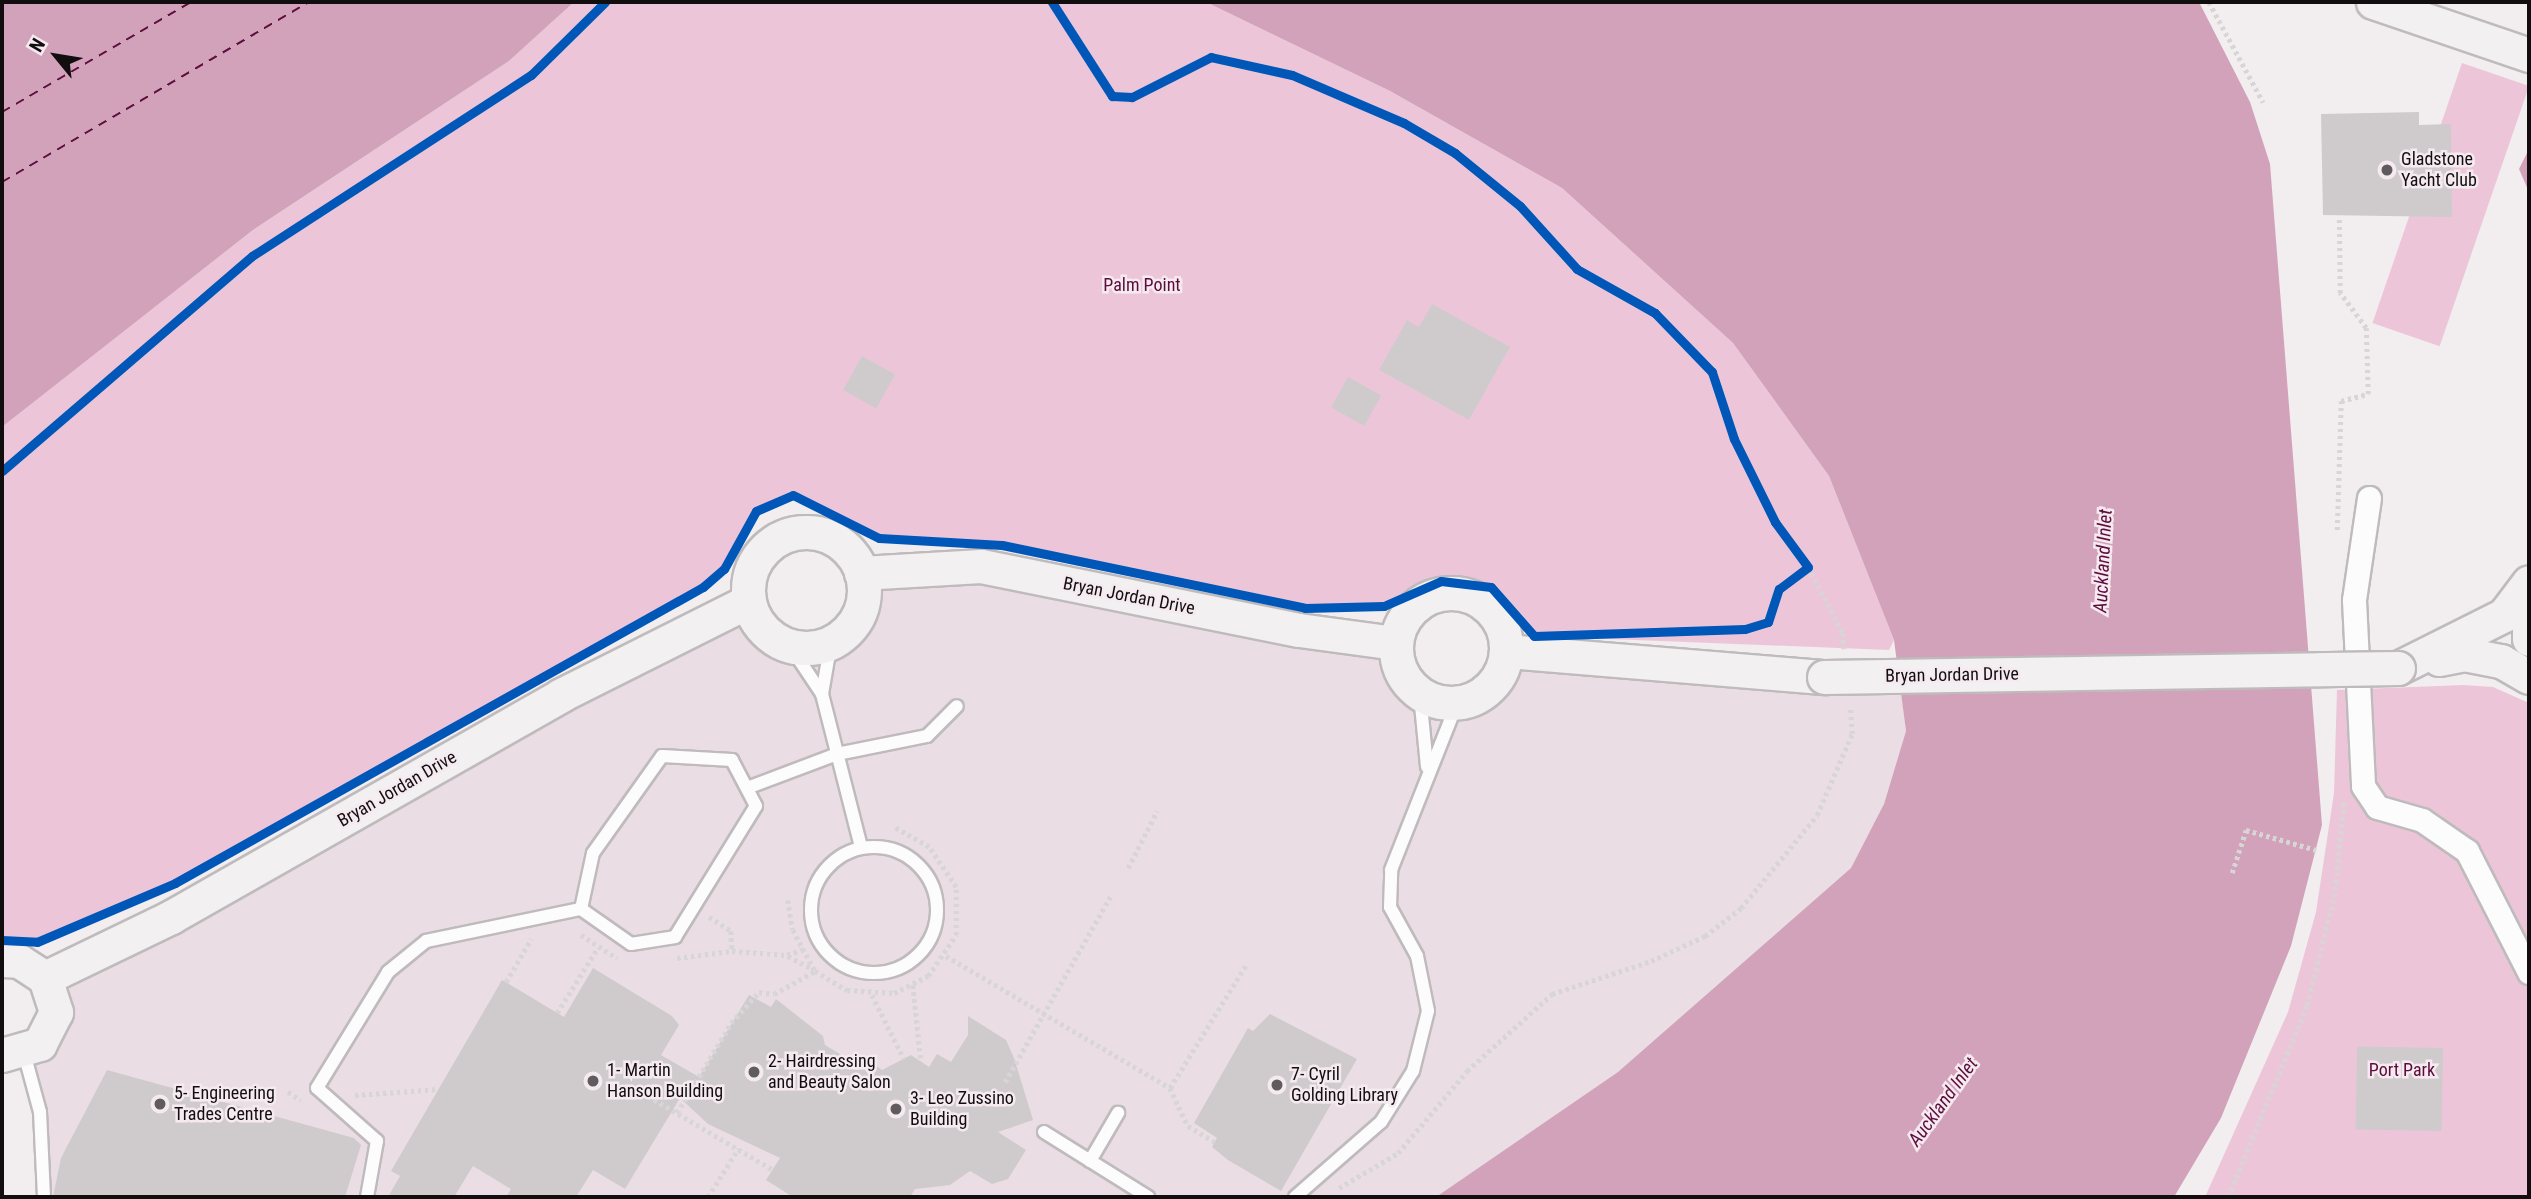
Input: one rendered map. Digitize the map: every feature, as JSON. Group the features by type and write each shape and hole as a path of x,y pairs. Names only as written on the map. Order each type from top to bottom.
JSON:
{"main road":[{"path":"2380,6 2529,55"},
{"path":"824,534 841,543 861,573 859,613 831,642 790,646 771,636 749,601 752,568 787,535 824,534"},
{"name":"Bryan Jordan Drive","path":"861,573 981,566 1299,630 1395,643"},
{"name":"Bryan Jordan Drive","path":"2399,668 2504,615 2529,582"},
{"path":"1464,594 1496,615 1506,652 1491,686 1457,704 1420,695 1397,663 1395,643 1411,609 1427,598 1464,594"},
{"name":"Bryan Jordan Drive","path":"45,978 171,917 561,695 749,601"},
{"path":"2529,621 2529,639"},
{"name":"Bryan Jordan Drive","path":"1506,652 1839,677 2399,668 2464,654 2501,661 2529,677"},
{"path":"2,960 19,961 45,978 54,994 51,1030 13,1054"}],"street":[{"path":"2369,498 2354,600 2363,786 2377,807 2422,821 2467,850 2529,972"}],"lane":[{"path":"822,694 831,642"},
{"path":"790,646 822,694 861,847"},
{"path":"1420,695 1427,767"},
{"path":"1295,1197 1381,1122 1413,1071 1428,1011 1417,956 1390,907 1391,870 1414,824 1427,767 1457,704"},
{"path":"747,788 837,754 926,736 957,706"},
{"path":"367,1197 377,1141 345,1108 317,1087 388,972 426,941 581,909 631,944 675,937 756,806 732,761 662,756 593,853 581,909"},
{"path":"861,847 900,852 917,863 936,898 931,937 919,954 884,972 843,965 826,951 811,911 824,870 861,847"},
{"path":"13,1054 40,1112 44,1197"},
{"path":"1090,1161 1118,1113"},
{"path":"1044,1132 1148,1197"}],"path":[{"path":"2209,2 2263,102"},
{"path":"2338,545 2341,401 2368,394 2366,328 2340,293 2339,216"},
{"path":"1333,1191 1398,1153 1468,1071 1552,994 1651,961 1705,936 1741,908 1817,816 1852,734 1839,677 1843,633 1808,568"},
{"path":"2228,1197 2307,1005 2334,897 2345,792"},
{"path":"1128,869 1157,811"},
{"path":"787,955 847,990 872,995 913,985 946,956 956,935 956,887 929,847 894,827"},
{"path":"2232,873 2246,830 2316,850"},
{"path":"1005,1083 1110,897"},
{"path":"788,900 793,930 815,971"},
{"path":"709,917 731,931 732,951"},
{"path":"557,1013 597,949"},
{"path":"946,956 1170,1088 1188,1126 1215,1142"},
{"path":"1170,1088 1246,965"},
{"path":"677,1113 731,1023 759,992 774,994 815,971"},
{"path":"913,985 921,1060"},
{"path":"872,995 904,1059"},
{"path":"288,1092 335,1121 356,1094 438,1089"},
{"path":"649,1096 773,1170"},
{"path":"708,1197 738,1149"}],"shaded area":[{"path":"937,565 1395,643 1405,681 1438,703 1475,698 1491,686 1506,651 1899,676 1906,731 1884,804 1851,868 1618,1072 1436,1197 44,1197 40,1112 24,1053 39,1044 45,978 749,601 771,636 812,648 831,642 859,613 861,573"}],"green space":[{"name":"Palm Point","path":"574,2 1206,2 1390,91 1562,188 1733,343 1829,476 1894,640 1889,650 1534,636 1491,587 1441,581 1384,606 1305,608 1002,545 879,538 793,495 756,511 724,569 703,587 175,883 37,942 2,940 2,427 253,230 509,61"},
{"path":"2462,63 2529,86 2440,346 2372,323"},
{"name":"Port Park","path":"2463,685 2493,687 2529,703 2529,1197 2205,1197 2288,1012 2316,912 2334,793 2337,690"}],"water":[{"path":"2,2 574,2 509,61 253,230 2,427"},
{"name":"Auckland Inlet","path":"1206,2 2199,2 2250,102 2270,164 2322,825 2291,946 2221,1118 2174,1197 1436,1197 1618,1072 1851,868 1884,804 1906,731 1894,640 1829,476 1733,343 1562,188 1390,91"},
{"path":"2529,149 2529,192 2519,169"}],"building":[{"name":"Gladstone Yacht Club","path":"2419,112 2419,125 2451,124 2452,217 2323,215 2321,114"},
{"path":"1432,304 1510,347 1469,420 1379,370 1407,320 1419,327"},
{"path":"862,356 895,374 876,409 843,390"},
{"path":"1348,377 1381,395 1364,426 1331,408"},
{"path":"593,968 672,1016 679,1025 661,1055 699,1077 749,995 771,1007 776,999 823,1036 825,1045 870,1072 874,1064 882,1070 911,1055 929,1067 937,1054 951,1062 968,1035 968,1016 1006,1040 1014,1058 1033,1120 998,1132 1026,1150 1008,1179 992,1184 970,1171 950,1185 915,1189 910,1197 793,1197 766,1180 780,1158 708,1124 680,1098 625,1189 593,1170 576,1197 506,1197 511,1189 473,1166 454,1197 388,1197 400,1176 391,1171 502,980 564,1017"},
{"name":"7- Cyril Golding Library","path":"1270,1014 1357,1059 1281,1191 1228,1160 1212,1147 1217,1138 1194,1123 1248,1028 1253,1031"},
{"path":"2357,1046 2443,1048 2442,1131 2356,1129"},
{"name":"5- Engineering Trades Centre","path":"107,1070 354,1138 361,1145 345,1197 53,1197 61,1158"}],"ferry route":[{"path":"2,112 191,2"},
{"path":"2,182 309,2"}],"cycle path":[{"path":"2,471 252,256 531,75 605,2"},
{"path":"2,940 37,942 175,883 703,587 724,569 756,511 793,495 879,538 1002,545 1305,608 1384,606 1441,581 1491,587 1534,636 1745,629 1768,622 1779,589 1808,567 1775,522 1734,439 1712,372 1655,313 1577,269 1520,206 1455,153 1404,123 1292,75 1211,57 1132,97 1112,96 1052,2"}],"place":[{"name":"Gladstone Yacht Club","path":"2387,170"},
{"name":"2- Hairdressing and Beauty Salon","path":"754,1072"},
{"name":"1- Martin Hanson Building","path":"593,1081"},
{"name":"7- Cyril Golding Library","path":"1277,1085"},
{"name":"5- Engineering Trades Centre","path":"160,1104"},
{"name":"3- Leo Zussino Building","path":"896,1109"}]}
